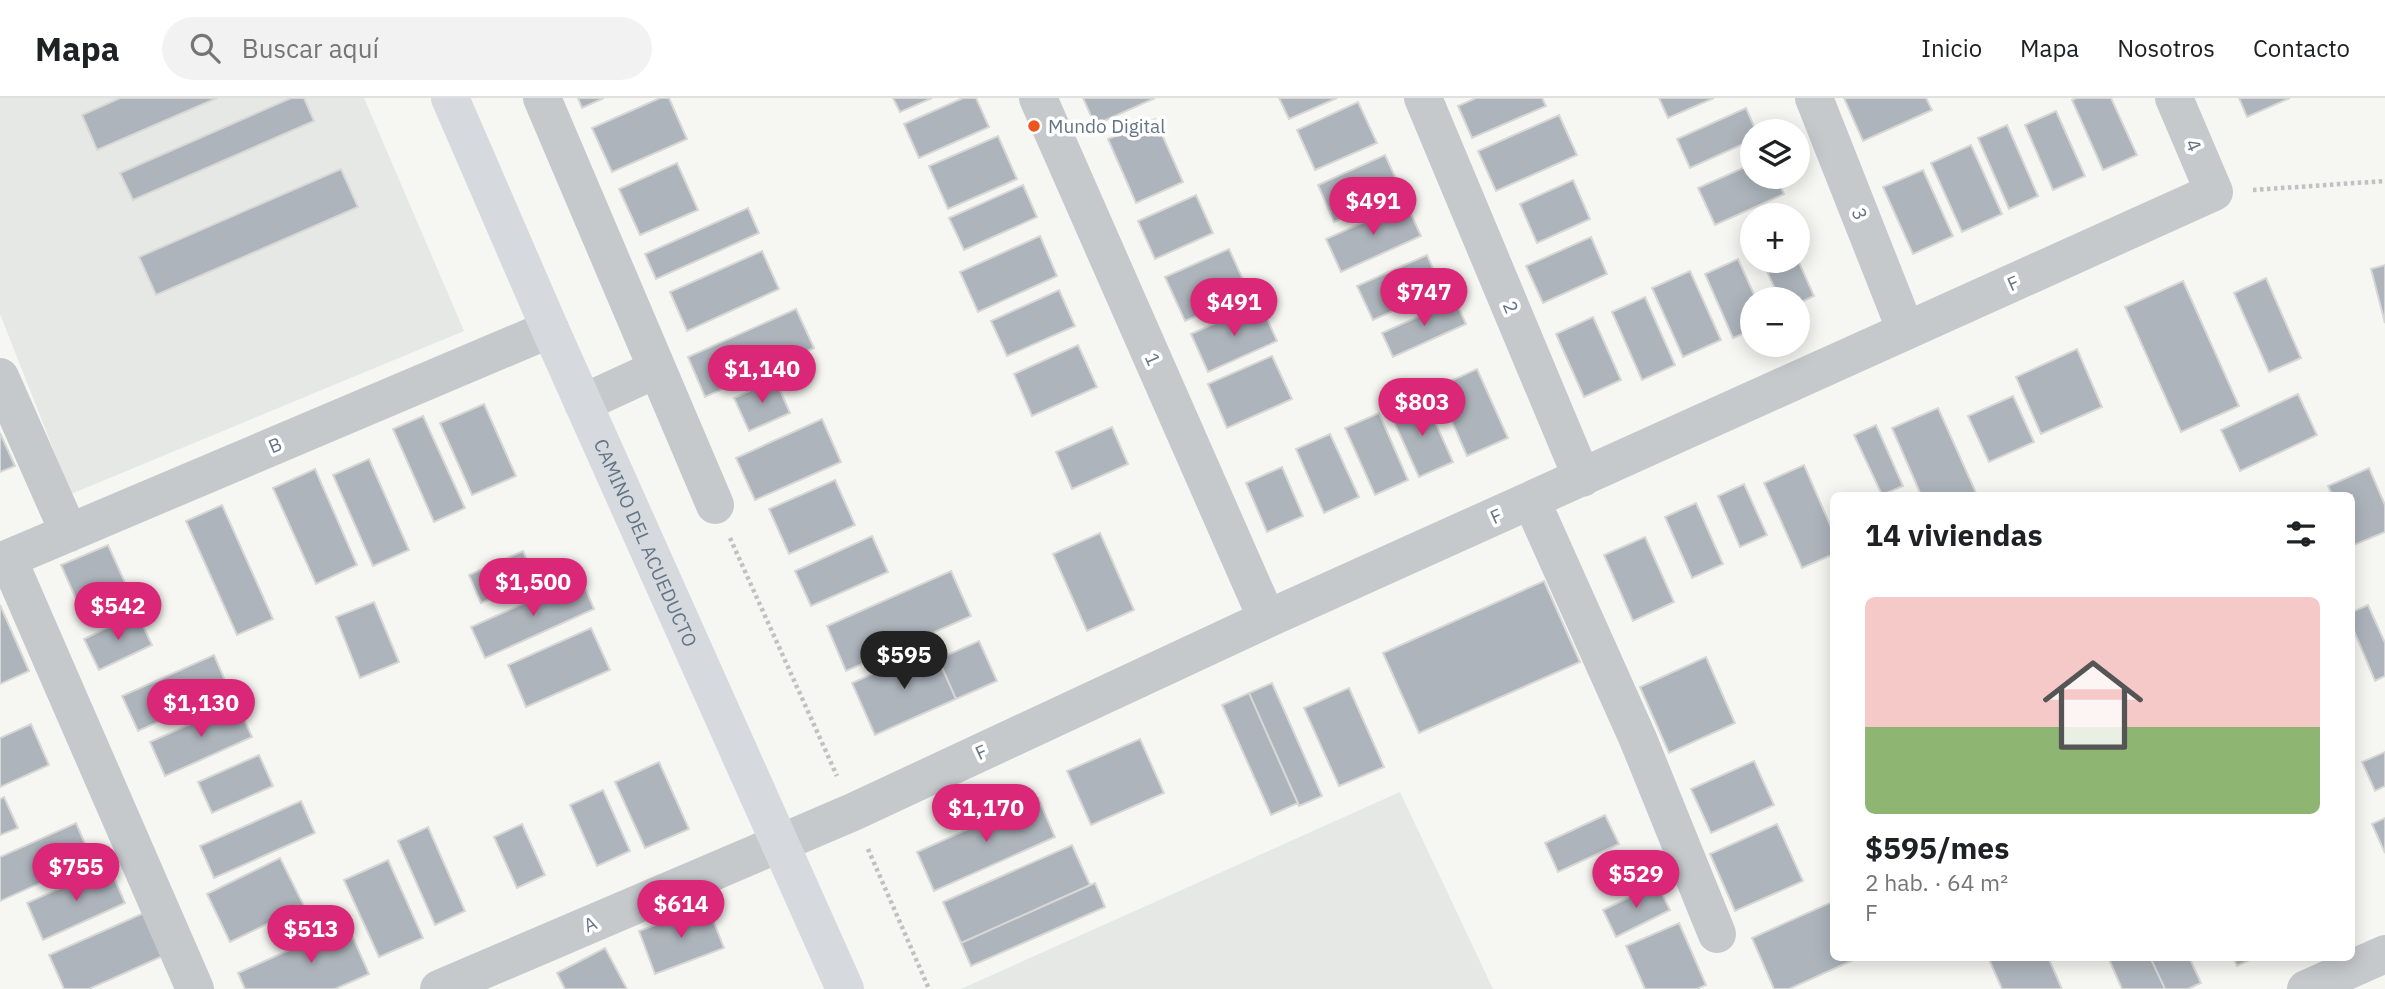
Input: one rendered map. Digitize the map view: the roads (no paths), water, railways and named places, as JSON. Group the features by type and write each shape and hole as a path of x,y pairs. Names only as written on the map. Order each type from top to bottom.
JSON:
{"main road":[{"name":"CAMINO DEL ACUEDUCTO","path":"450,98 550,329 845,989"}],"street":[{"path":"542,98 715,505"},
{"name":"1","path":"1038,98 1268,619"},
{"name":"2","path":"1423,98 1582,478"},
{"name":"3","path":"1814,98 1906,331"},
{"name":"4","path":"2174,98 2214,192"},
{"name":"F","path":"780,843 853,812 1268,619 2214,192"},
{"name":"B","path":"4,561 550,329"},
{"path":"583,403 657,369"},
{"path":"0,377 69,533"},
{"path":"1531,500 1638,738 1717,934"},
{"path":"4,561 195,989"},
{"name":"A","path":"439,989 780,843"},
{"path":"2306,989 2385,954"}],"place":[{"name":"Mundo Digital","path":"1034,126"}]}
